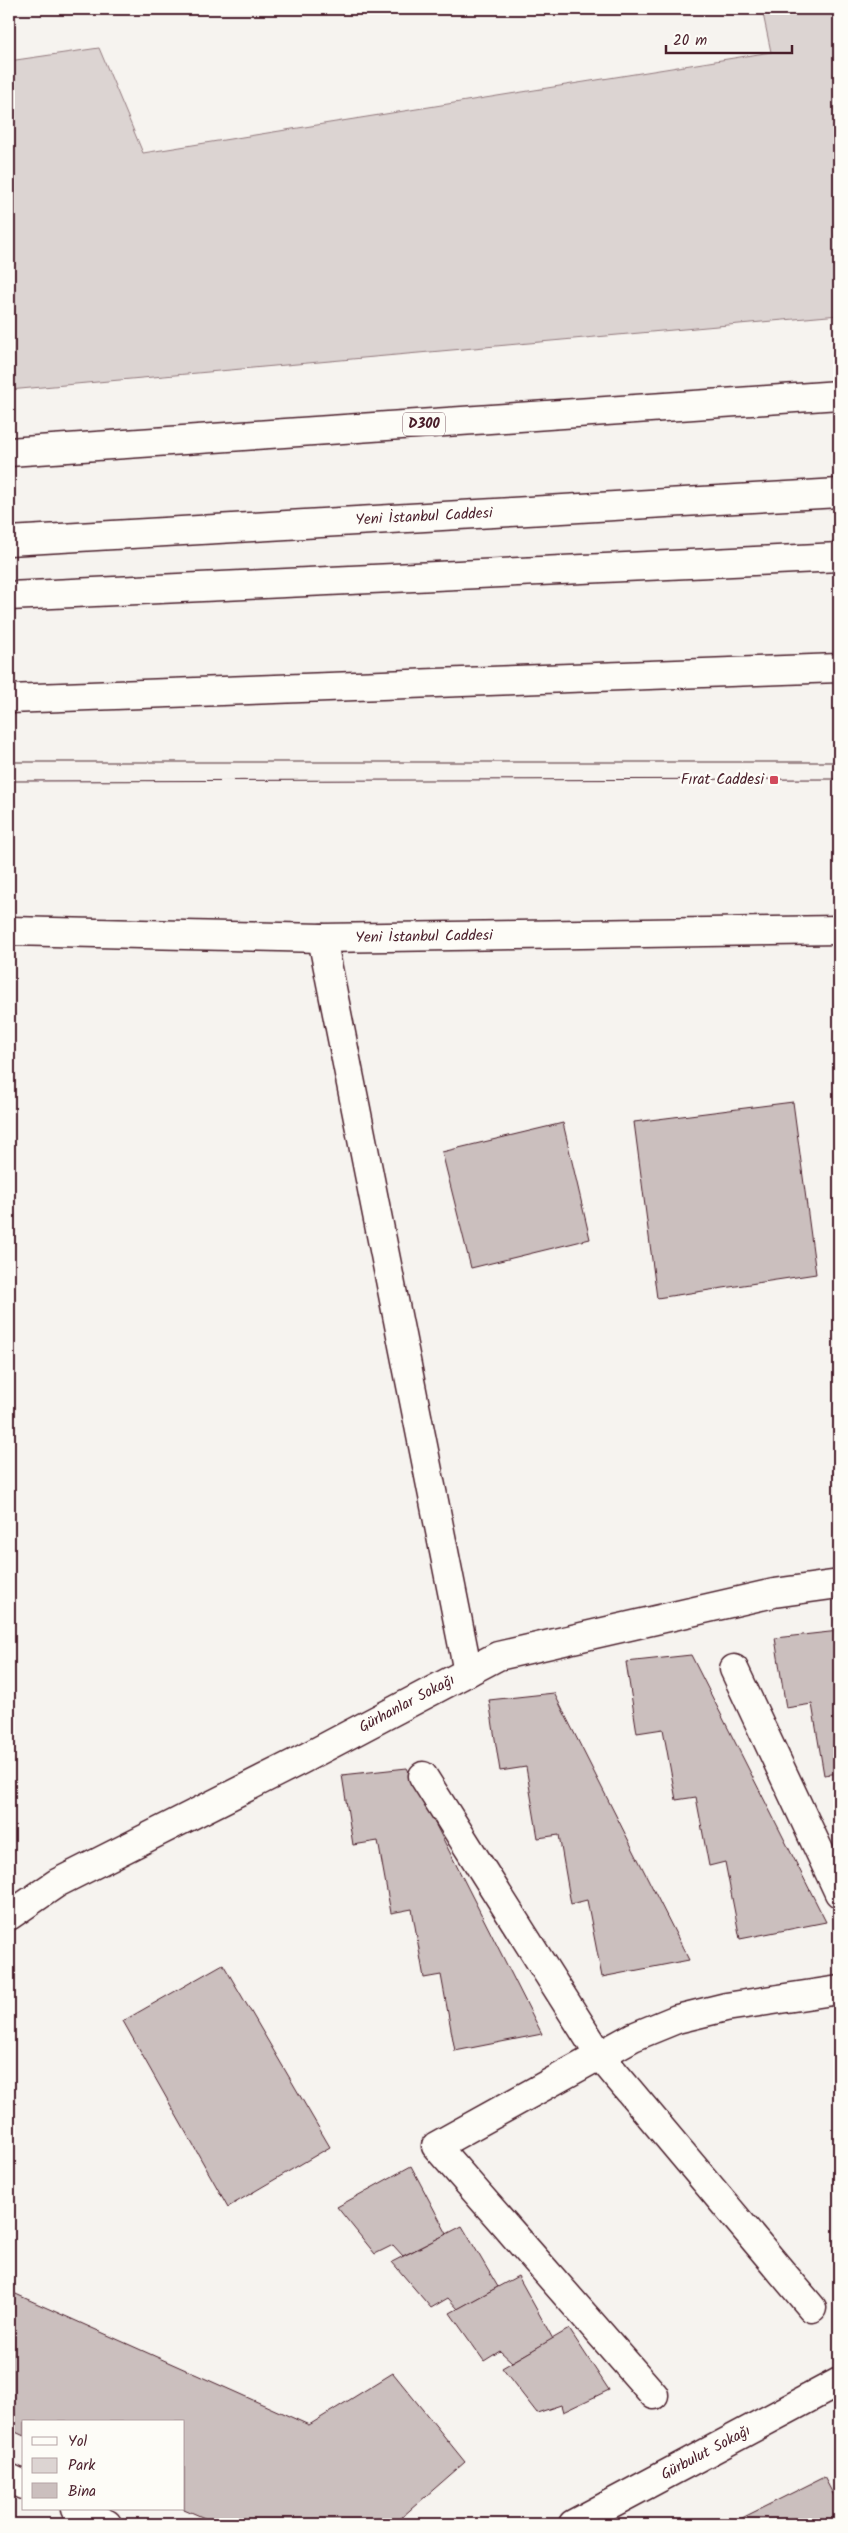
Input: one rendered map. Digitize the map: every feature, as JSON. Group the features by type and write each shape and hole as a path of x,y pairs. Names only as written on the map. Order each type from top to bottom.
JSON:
{"main road":[{"name":"D300","path":"9,452 839,395"},
{"name":"Yeni İstanbul Caddesi","path":"9,542 839,493"},
{"path":"9,596 839,557"},
{"path":"9,699 839,668"},
{"name":"Yeni İstanbul Caddesi","path":"9,931 322,938 839,930"},
{"path":"322,938 468,1672"},
{"name":"Gürhanlar Sokağı","path":"9,1916 57,1883 301,1760 498,1656 774,1593 839,1584"},
{"path":"734,1669 839,1893"},
{"path":"423,1776 600,2056 812,2308"},
{"path":"654,2395 436,2146 633,2037 677,2019 726,2007 839,1990"},
{"name":"Gürbulut Sokağı","path":"573,2524 839,2382"},
{"path":"9,2478 22,2484"},
{"path":"77,2510 108,2524"}],"green space":[{"path":"762,9 839,9 839,315 9,390 9,61 99,48 143,153 771,52"}],"building":[{"path":"793,1102 816,1274 657,1298 634,1122"},
{"path":"563,1123 590,1239 471,1268 442,1152"},
{"path":"839,1631 839,1773 824,1775 812,1704 786,1708 775,1638"},
{"path":"691,1655 826,1922 740,1939 725,1862 709,1866 696,1797 676,1800 663,1729 637,1733 626,1662"},
{"path":"554,1693 689,1960 602,1977 587,1900 571,1904 559,1835 538,1838 526,1767 500,1771 489,1700"},
{"path":"407,1768 542,2034 455,2051 441,1975 424,1978 412,1909 391,1913 378,1841 353,1845 342,1775"},
{"path":"223,1964 330,2147 228,2207 123,2021"},
{"path":"411,2166 447,2234 403,2256 393,2245 375,2254 337,2207"},
{"path":"462,2226 498,2287 458,2309 448,2298 431,2308 392,2262"},
{"path":"518,2276 553,2339 512,2362 500,2351 484,2361 450,2313"},
{"path":"9,2291 309,2425 393,2373 465,2462 394,2524 218,2524 185,2509 185,2420 22,2420 22,2435 9,2429"},
{"path":"569,2329 609,2390 563,2412 561,2405 537,2413 502,2368"},
{"path":"824,2477 839,2505 839,2524 730,2524"}],"tram line":[{"path":"9,762 839,762"},
{"path":"9,781 839,779"}],"place":[{"name":"Fırat Caddesi","path":"774,780"}]}
